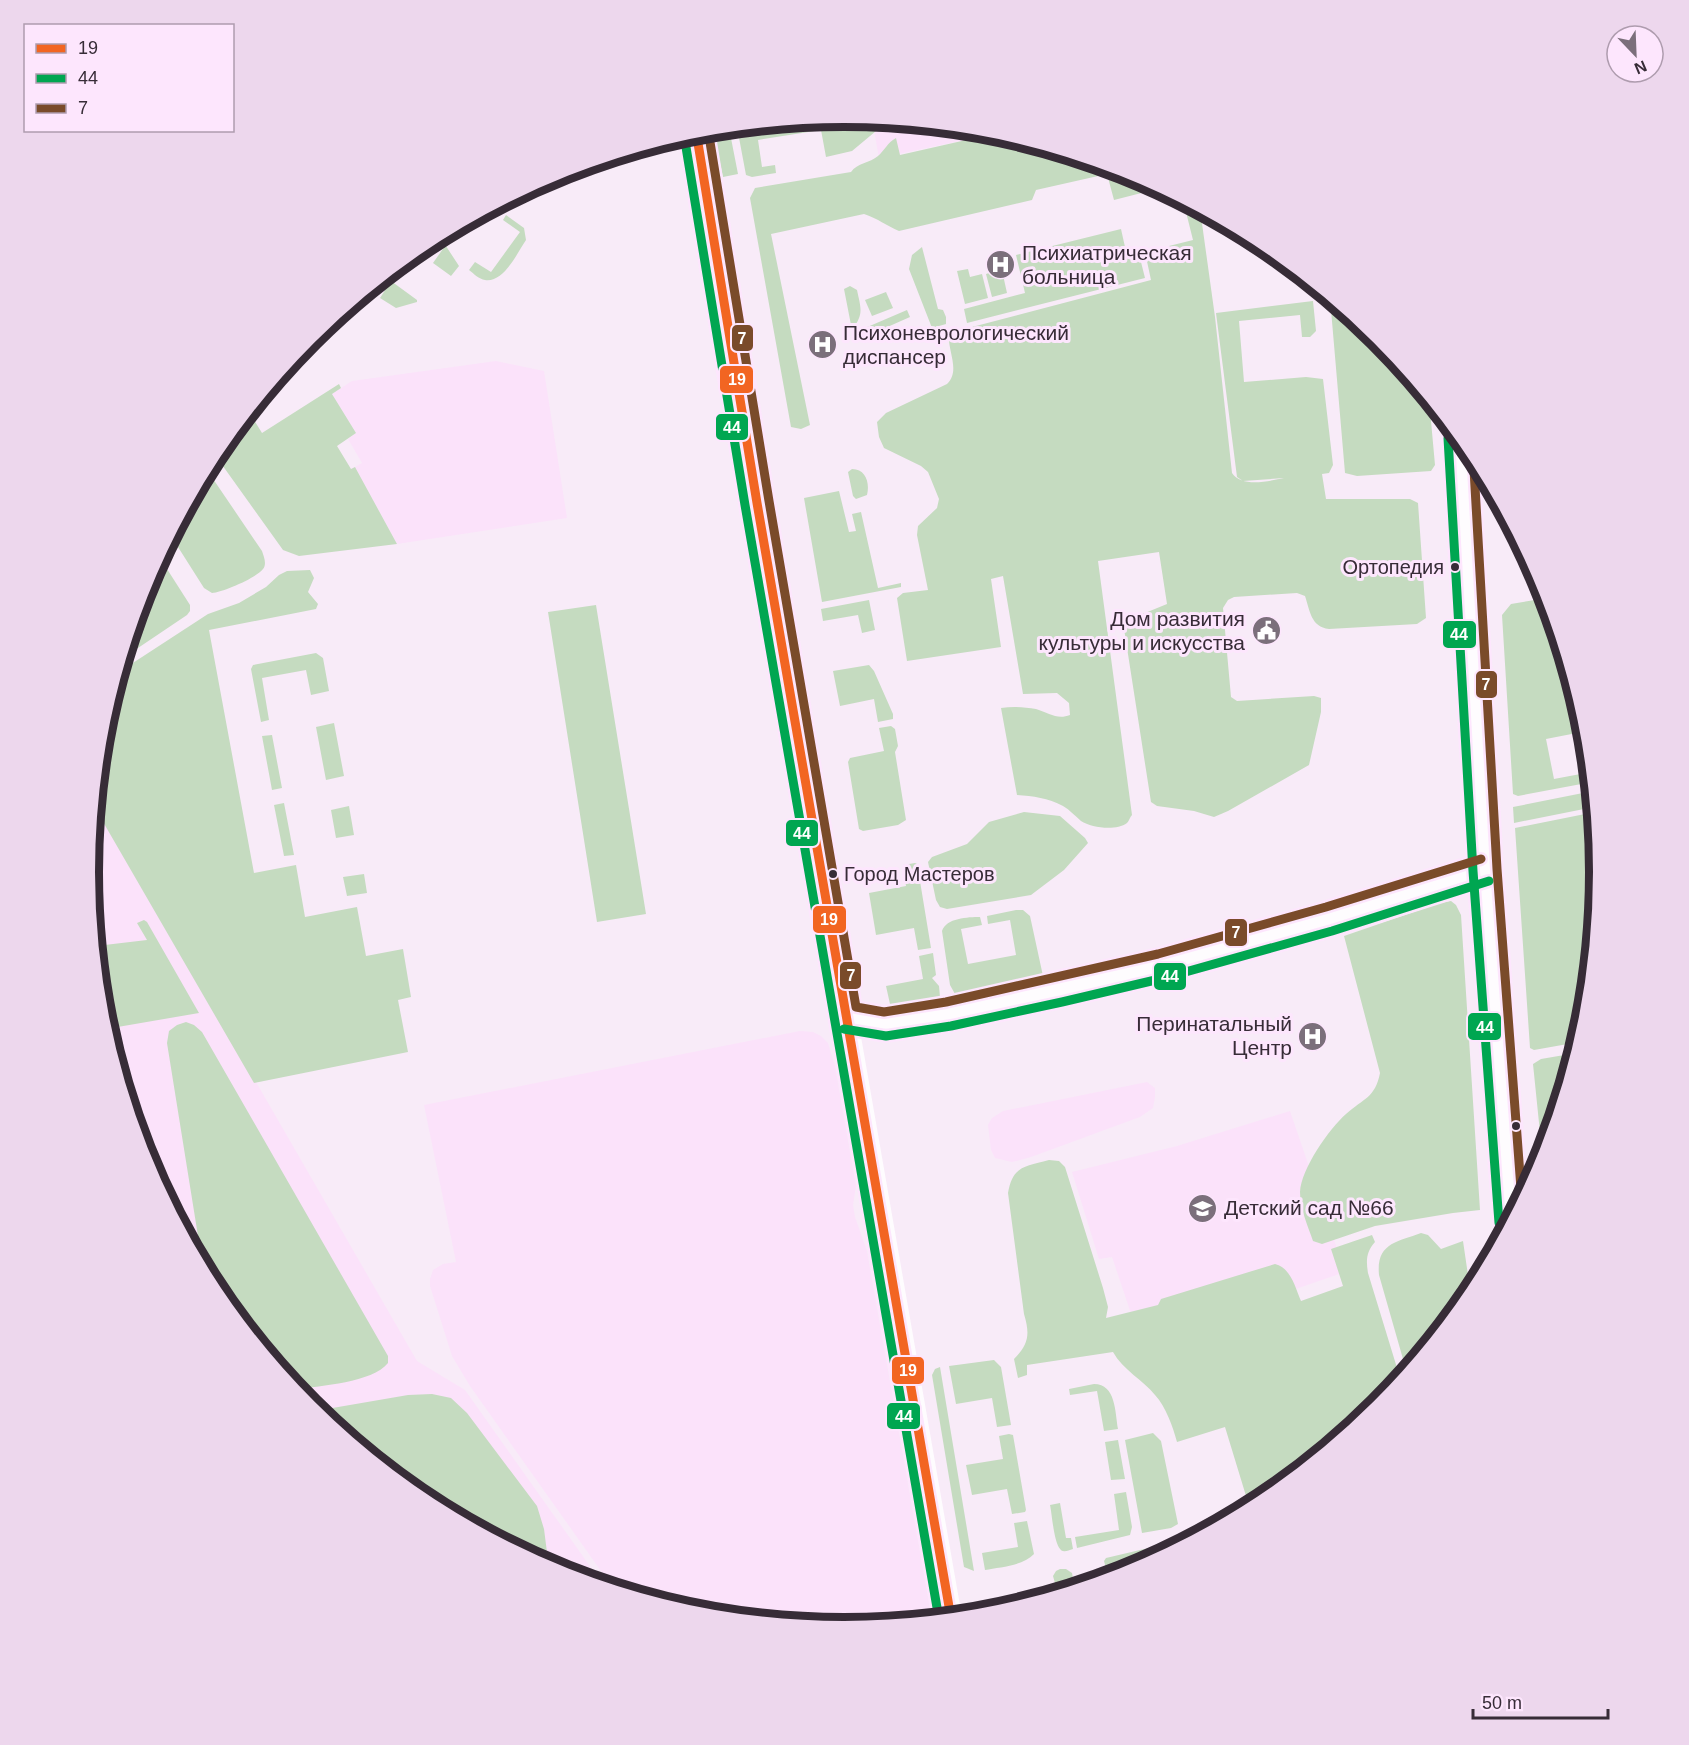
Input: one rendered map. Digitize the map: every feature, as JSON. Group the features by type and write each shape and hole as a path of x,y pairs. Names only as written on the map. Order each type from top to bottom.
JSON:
{"main road":[{"path":"698,141 759,515 950,1611"}],"street":[{"path":"1461,454 1485,870 1510,1208"},
{"path":"846,1017 884,1024 948,1014 1059,990 1161,966 1329,919 1485,870"}],"shaded area":[{"path":"874,128 942,133 973,138 879,158"},
{"path":"496,361 544,371 567,518 397,544 355,467 362,463 348,439 356,433 332,394 352,381"},
{"path":"102,815 417,1361 465,1390 596,1575 515,1541 472,1518 391,1464 317,1400 253,1326 225,1287 176,1202 156,1158 124,1065 105,970 99,872"},
{"path":"800,1031 813,1032 828,1043 835,1066 856,1186 853,1205 855,1217 867,1251 931,1613 844,1618 747,1612 652,1593 606,1578 470,1386 452,1356 430,1286 430,1279 433,1270 443,1264 456,1262 424,1105"},
{"path":"1147,1082 1155,1088 1153,1108 1140,1117 1012,1162 995,1158 991,1150 988,1125 992,1118 1003,1111"},
{"name":"Детский сад №66","path":"1290,1111 1345,1272 1287,1292 1148,1364 1112,1257 1099,1259 1072,1172 1177,1146"}],"green space":[{"path":"877,128 852,151 826,157 821,130 758,140 762,167 775,165 776,173 752,177 746,175 738,134 796,129"},
{"path":"731,136 738,174 723,177 715,138"},
{"path":"896,138 900,155 974,138 1037,152 1104,175 1036,190 1032,200 899,231 864,214 771,234 810,425 801,429 791,427 750,198 755,188 851,172 878,156"},
{"path":"1107,176 1147,192 1114,200"},
{"path":"1186,210 1201,219 1232,473 1236,478 1242,481 1237,477 1216,313 1313,301 1316,331 1310,337 1302,337 1300,315 1239,321 1244,382 1306,377 1323,379 1333,465 1329,473 1322,474 1326,499 1410,499 1418,503 1426,618 1417,624 1329,629 1315,622 1305,596 1297,593 1234,597 1228,600 1223,608 1231,697 1237,701 1314,696 1321,698 1321,712 1309,765 1214,817 1194,811 1157,806 1151,802 1123,622 1167,604 1159,552 1098,561 1132,815 1127,823 1117,827 1097,827 1081,821 1057,803 1017,795 1001,708 1023,707 1057,716 1070,715 1069,703 1057,693 1023,694 1003,576 991,579 1001,647 907,661 897,598 903,593 928,590 917,535 918,526 937,508 939,499 928,472 921,466 884,448 879,437 877,422 886,413 947,384 953,373 949,333 1151,280 1145,252 1193,240","holes":["1284,478 1271,481 1244,481"]},
{"path":"506,215 524,228 526,240 504,272 492,280 485,280 469,270 475,262 491,272 520,232 503,220"},
{"path":"1121,229 1127,256 1139,254 1145,278 967,323 964,309 1025,293 1016,255"},
{"path":"445,244 459,266 451,276 433,263 445,246 443,245"},
{"path":"922,247 938,309 943,310 946,317 946,324 932,328 909,269 912,255"},
{"path":"968,269 970,277 982,274 988,298 965,304 957,271"},
{"path":"995,271 997,276 1003,275 1007,293 992,297 986,274"},
{"path":"391,281 417,302 396,308 380,298"},
{"path":"850,286 857,290 860,307 860,315 852,330 844,289"},
{"path":"886,292 893,308 872,316 865,300"},
{"path":"1331,308 1372,345 1430,412 1435,465 1431,471 1357,476 1345,473"},
{"path":"907,310 910,317 858,340 858,331"},
{"path":"339,384 341,388 332,394 356,433 337,446 351,469 355,467 397,544 299,556 283,550 221,464 253,419 262,433"},
{"path":"852,469 864,474 868,486 867,495 856,499 853,496 848,472"},
{"path":"213,478 262,551 265,563 259,573 231,587 212,593 204,588 176,544"},
{"path":"839,491 849,532 856,531 852,514 861,512 878,588 901,583 901,587 822,602 804,498"},
{"path":"165,566 190,605 190,611 134,650"},
{"path":"310,570 314,578 308,592 318,604 316,609 209,630 254,873 296,865 305,917 357,907 366,956 403,949 411,997 398,1000 408,1052 254,1083 101,819 105,775 113,727 129,666 208,614 239,603 287,571"},
{"path":"869,600 875,630 862,633 858,615 823,621 821,609"},
{"path":"1538,600 1565,680 1577,733 1546,739 1554,779 1584,773 1585,783 1518,796 1513,794 1502,615 1511,604"},
{"path":"596,605 646,914 597,922 548,612"},
{"path":"316,653 323,658 329,691 311,695 306,670 262,678 269,720 261,722 251,669 253,665"},
{"path":"869,665 874,671 893,714 893,719 878,722 874,699 840,706 833,671"},
{"path":"334,723 344,776 326,780 316,727"},
{"path":"891,726 895,729 898,746 895,752 906,820 898,825 863,831 859,829 848,762 850,758 884,751 879,728"},
{"path":"272,735 282,788 272,790 262,736"},
{"path":"1585,793 1587,808 1514,823 1513,807"},
{"path":"284,803 294,855 284,856 274,805"},
{"path":"349,806 354,835 336,838 331,810"},
{"path":"1024,812 1060,816 1088,843 1064,870 1031,895 947,909 940,907 936,900 928,862 932,857 967,844 989,822"},
{"path":"1587,814 1590,872 1588,921 1584,970 1576,1018 1570,1044 1534,1050 1530,1048 1515,828"},
{"path":"915,863 918,869 931,948 918,950 914,928 876,935 869,893 906,886 903,865"},
{"path":"364,874 367,893 347,896 343,877"},
{"path":"1451,901 1461,915 1480,1210 1375,1226 1322,1244 1313,1241 1300,1198 1305,1172 1332,1129 1372,1093 1380,1073 1344,936"},
{"path":"1023,910 1030,916 1043,976 955,994 950,985 942,931 944,927 958,919 980,917 982,925 961,929 968,964 1016,955 1010,920 988,924 987,916"},
{"path":"144,920 147,922 199,1013 115,1027 103,945 147,940 137,923"},
{"path":"933,953 936,975 932,978 939,986 940,997 897,1005 890,1004 886,986 923,979 919,956"},
{"path":"186,1022 202,1032 388,1356 388,1363 380,1370 358,1379 306,1389 253,1326 199,1245 167,1043 169,1031"},
{"path":"1567,1054 1541,1138 1533,1064 1541,1059"},
{"path":"1049,1160 1059,1161 1065,1167 1103,1288 1108,1307 1106,1318 1158,1305 1161,1299 1275,1264 1289,1274 1301,1301 1343,1286 1331,1249 1372,1235 1375,1242 1367,1257 1368,1273 1398,1372 1372,1400 1336,1433 1298,1464 1247,1499 1225,1427 1177,1442 1163,1405 1113,1352 1027,1365 1027,1375 1018,1378 1014,1359 1023,1348 1027,1338 1027,1327 1008,1193 1013,1177 1027,1166"},
{"path":"1421,1233 1428,1235 1441,1249 1463,1241 1468,1275 1472,1274 1436,1326 1405,1364 1379,1275 1381,1256 1390,1245"},
{"path":"994,1360 1001,1367 1011,1425 997,1427 992,1398 956,1404 949,1366"},
{"path":"940,1367 974,1571 964,1567 932,1375 935,1369"},
{"path":"1094,1384 1101,1385 1110,1394 1115,1407 1118,1429 1104,1431 1097,1391 1070,1395 1069,1389"},
{"path":"432,1394 451,1398 467,1413 537,1506 544,1529 547,1556 472,1518 430,1492 391,1464 327,1409 408,1395"},
{"path":"1153,1433 1161,1441 1178,1524 1171,1528 1142,1533 1125,1440"},
{"path":"1013,1435 1026,1510 1012,1514 1007,1489 972,1495 966,1465 1003,1459 999,1436"},
{"path":"1118,1440 1125,1479 1111,1480 1105,1442"},
{"path":"1126,1492 1132,1527 1130,1535 1077,1548 1075,1537 1119,1530 1114,1494"},
{"path":"1060,1503 1066,1538 1071,1538 1073,1549 1065,1551 1057,1544 1050,1505"},
{"path":"1027,1521 1034,1554 1018,1564 985,1570 982,1553 1018,1547 1014,1523"},
{"path":"1169,1543 1106,1570 1104,1561 1106,1558"},
{"path":"1066,1569 1072,1573 1074,1581 1056,1587 1053,1576 1056,1571"}],"transit line":[{"name":"7","path":"710,139 856,1007 884,1012 946,1002 1158,954 1326,907 1481,859"},
{"name":"19","path":"698,141 757,503 950,1611"},
{"name":"44","path":"686,144 745,505 938,1612"},
{"name":"44","path":"1448,438 1473,871 1499,1223"},
{"name":"7","path":"1474,475 1497,869 1521,1185"},
{"name":"44","path":"844,1029 886,1036 951,1026 1062,1002 1164,978 1332,931 1489,881"}],"place":[{"name":"Психиатрическая больница","path":"1001,265"},
{"name":"Психоневрологический диспансер","path":"822,345"},
{"name":"Ортопедия","path":"1455,567"},
{"name":"Дом развития культуры и искусства","path":"1266,631"},
{"name":"Город Мастеров","path":"833,874"},
{"name":"Перинатальный Центр","path":"1313,1036"},
{"name":"Детский сад №66","path":"1203,1208"}]}
